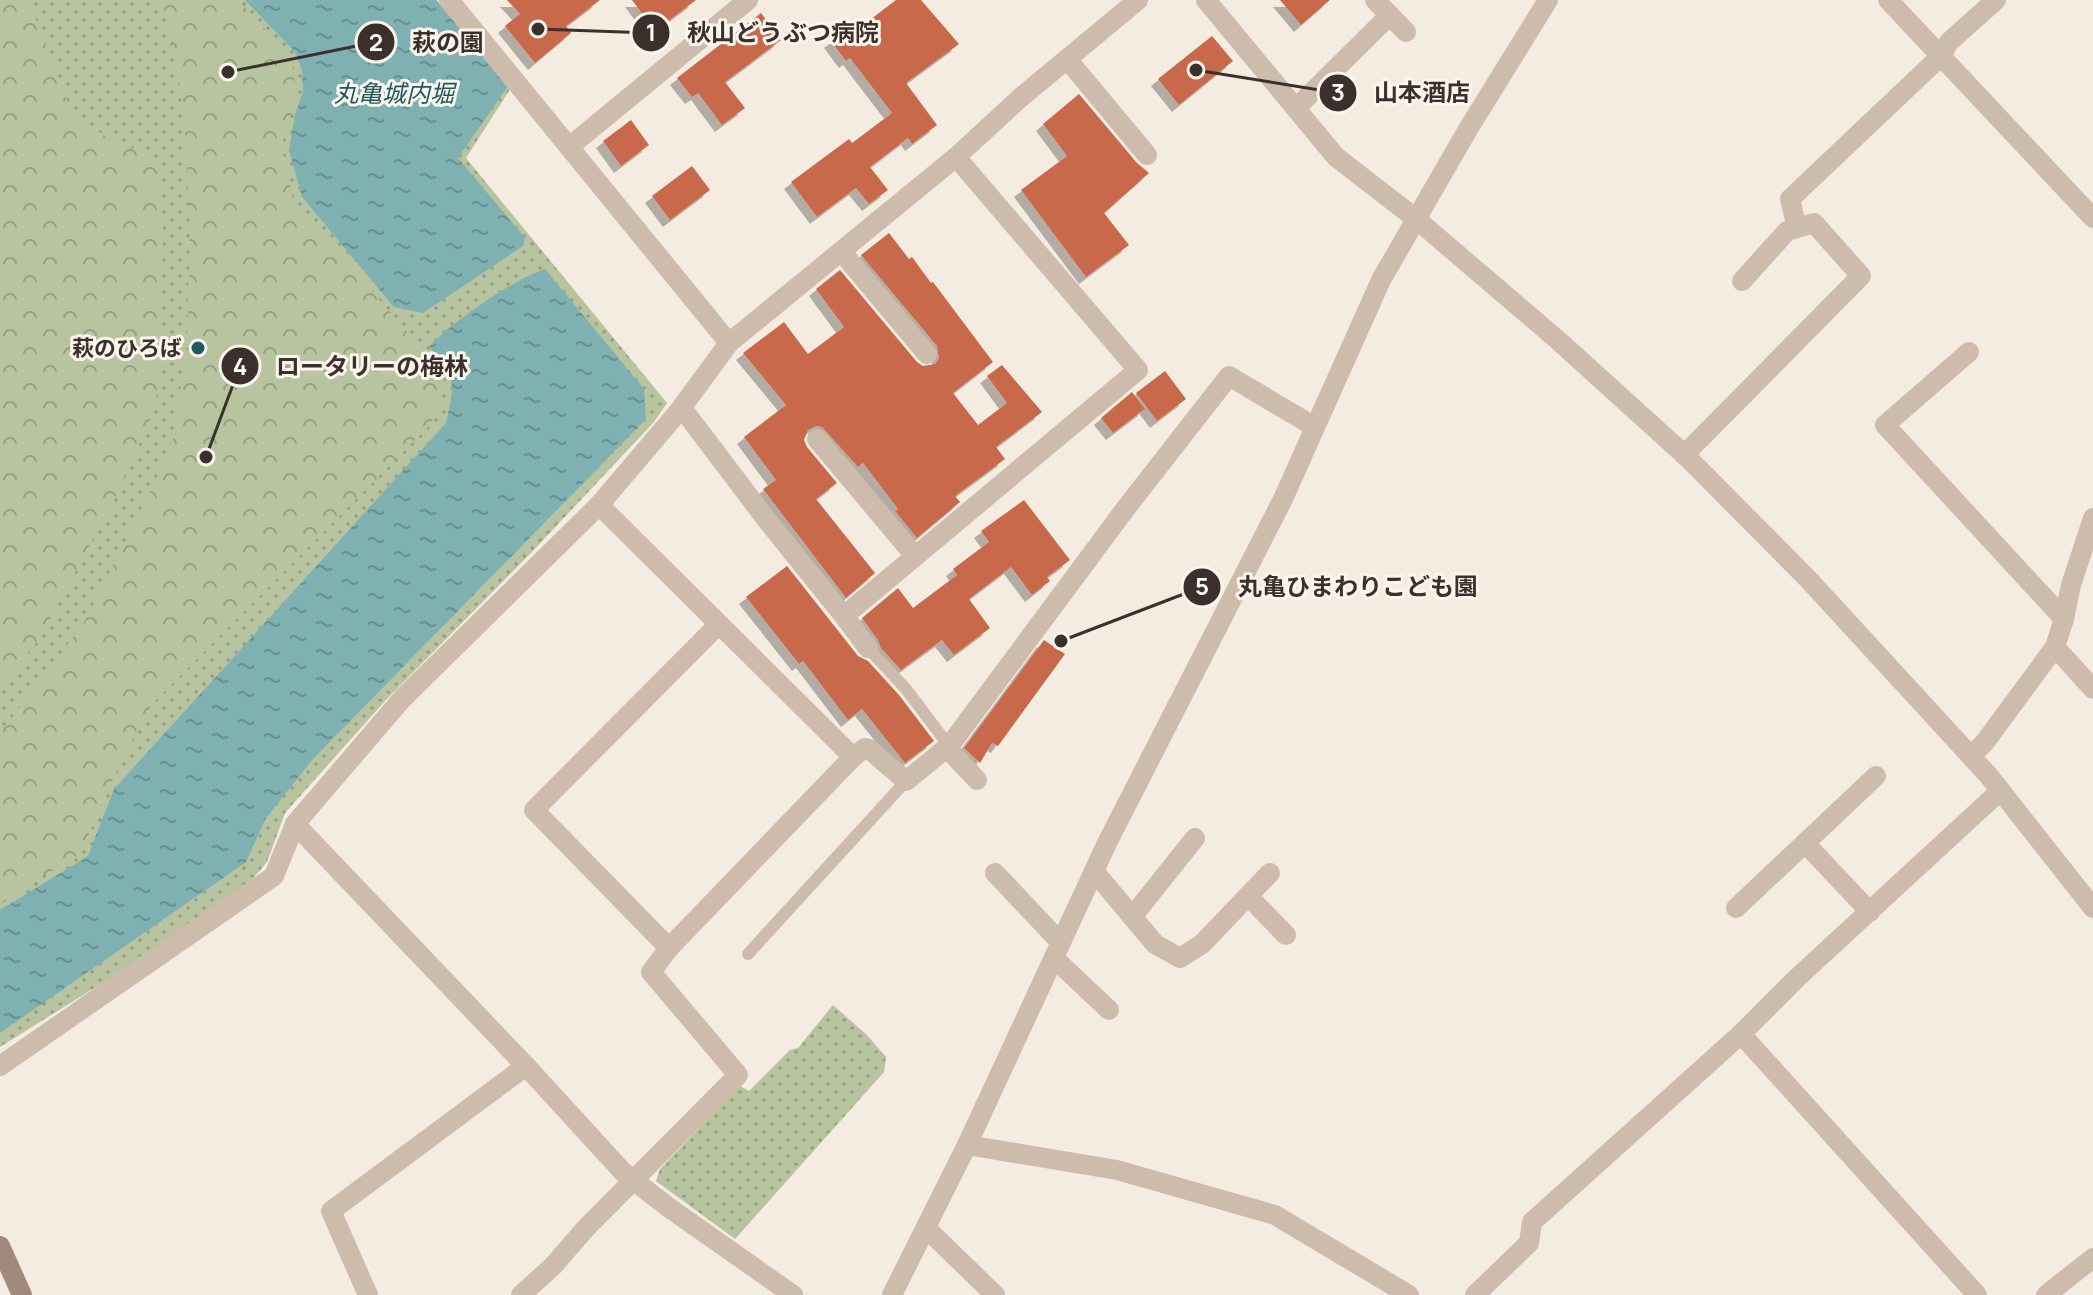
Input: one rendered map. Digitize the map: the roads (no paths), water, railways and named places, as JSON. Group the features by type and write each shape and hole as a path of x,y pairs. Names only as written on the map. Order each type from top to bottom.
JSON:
{"street":[{"path":"449,0 729,343"},
{"path":"569,147 748,0"},
{"path":"0,1066 274,876 295,824 402,699 599,505 682,408 729,343 956,157 1138,0"},
{"path":"1206,0 1336,157 1415,218 1560,342 1684,455 1808,579 1971,756 2093,908"},
{"path":"1375,0 1406,32"},
{"path":"892,1295 927,1229 1094,871 1276,512 1381,280 1415,218 1548,0"},
{"path":"1888,0 2093,218"},
{"path":"1797,228 1790,199 1941,56 1949,42 1996,0"},
{"path":"1296,108 1390,15"},
{"path":"1067,59 1147,155"},
{"path":"844,616 1138,370 956,157"},
{"path":"1684,455 1861,276 1814,223 1787,231 1742,281"},
{"path":"841,251 927,354"},
{"path":"1969,352 1885,425 2064,619"},
{"path":"521,1295 553,1266 585,1229 738,1075 651,972 669,948 865,748 906,781 948,747 1126,508 1229,376 1315,427"},
{"path":"682,408 868,648"},
{"path":"817,439 915,556"},
{"path":"599,505 853,757"},
{"path":"1971,756 1985,742 2055,647 2093,518"},
{"path":"669,948 534,810 719,624"},
{"path":"2055,647 2093,689"},
{"path":"948,747 977,780"},
{"path":"1736,908 1876,776"},
{"path":"1475,1295 1529,1243 1532,1222 1741,1034 2000,791"},
{"path":"295,824 623,1172 793,1295"},
{"path":"1132,917 1195,838"},
{"path":"1805,843 1870,912"},
{"path":"1094,871 1155,944 1180,958 1202,944 1270,873"},
{"path":"995,873 1109,1010"},
{"path":"1248,896 1286,935"},
{"path":"1741,1034 1977,1295"},
{"path":"368,1295 331,1211 526,1066"},
{"path":"967,1145 1117,1170 1275,1215 1409,1295"},
{"path":"927,1229 995,1295"},
{"path":"0,1246 22,1295"},
{"path":"2046,1295 2093,1258"}],"lane":[{"path":"868,648 906,689 948,747"},
{"path":"748,954 906,781"}],"water":[{"name":"丸亀城内堀","path":"245,0 436,0 508,86 458,158 525,238 523,246 423,313 394,307 302,197 289,150 303,92 302,71 296,53"},
{"path":"545,269 644,389 646,419 312,760 266,818 246,862 0,1033 0,910 88,856 114,789 446,423 451,382 445,367 429,347 483,303 516,282"}],"place":[{"name":"秋山どうぶつ病院","path":"538,29"},
{"name":"山本酒店","path":"1196,70"},
{"name":"萩の園","path":"228,72"},
{"name":"萩のひろば","path":"198,348"},
{"name":"ロータリーの梅林","path":"206,457"},
{"name":"丸亀ひまわりこども園","path":"1061,641"}]}
